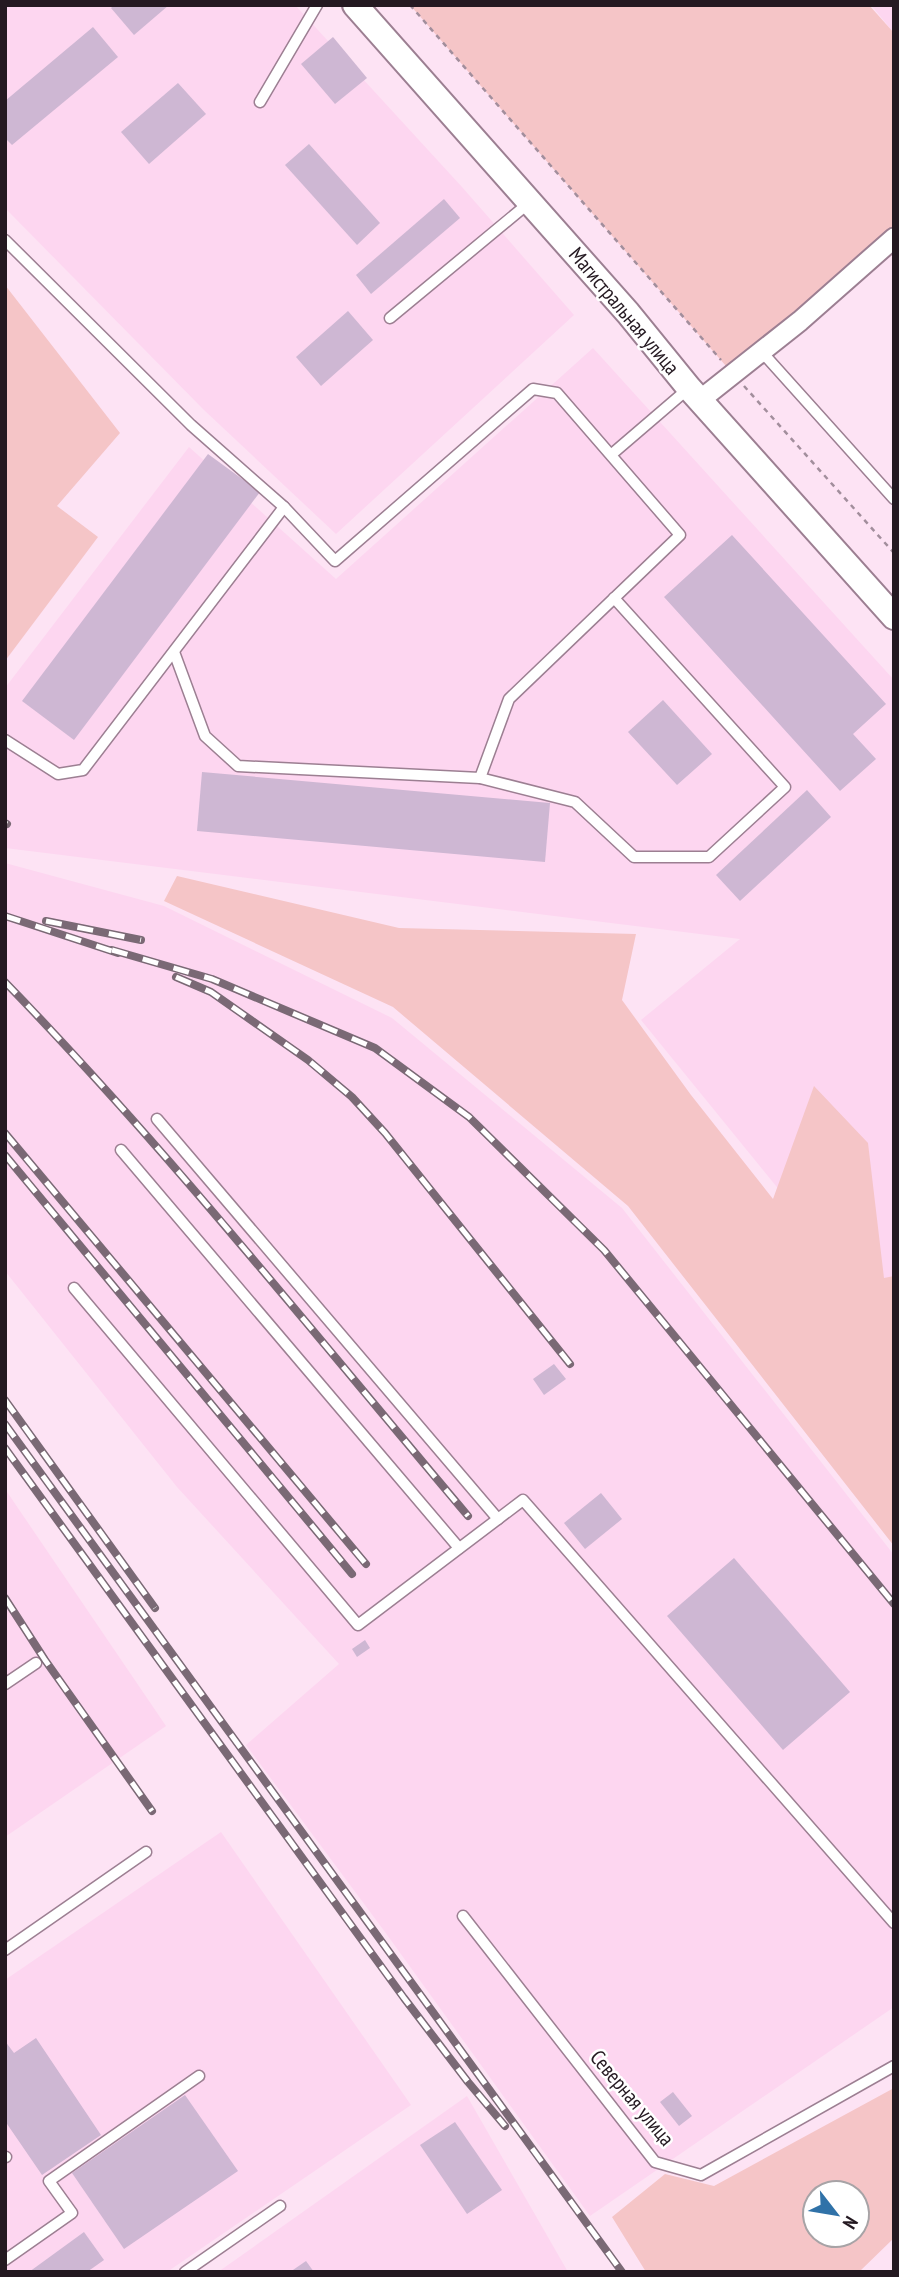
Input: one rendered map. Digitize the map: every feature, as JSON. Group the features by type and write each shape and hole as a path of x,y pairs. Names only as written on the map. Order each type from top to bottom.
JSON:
{"street":[{"name":"Магистральная улица","path":"355,5 894,617"},
{"path":"695,394 733,374 762,352 894,239"}],"lane":[{"path":"260,102 317,5"},
{"path":"390,318 530,202"},
{"path":"5,240 191,425 284,507 335,561 533,389 557,393 612,454 680,535 509,699 480,778"},
{"path":"762,352 894,499"},
{"path":"612,454 695,394"},
{"path":"5,740 58,774 83,769 284,507"},
{"path":"174,652 205,736 238,766 480,778 575,802 634,857 709,857 785,787 614,598"},
{"path":"157,1119 498,1519"},
{"path":"121,1150 459,1548"},
{"path":"74,1288 358,1625 523,1500 894,1923"},
{"path":"5,1684 36,1663"},
{"path":"5,1950 146,1852"},
{"name":"Северная улица","path":"463,1916 655,2162 701,2175 894,2066"},
{"path":"5,2260 72,2213 49,2180 199,2076"},
{"path":"185,2272 280,2206"}],"path":[{"path":"410,5 733,374 894,553"}],"shaded area":[{"path":"5,5 295,5 462,187 574,315 336,534 204,410 5,208"},
{"path":"410,5 869,5 894,33 894,237 733,374"},
{"path":"871,5 894,5 894,33"},
{"path":"5,285 120,433 57,506 98,537 5,661"},
{"path":"593,348 894,680 894,1331 641,1020 740,939 5,848 5,688 189,447 336,579"},
{"path":"5,863 164,906 392,1018 622,1208 894,1555 894,2007 590,2216 246,1745 339,1664 177,1487 5,1271"},
{"path":"177,876 399,928 636,934 622,1000 691,1095 773,1199 814,1086 868,1143 884,1278 894,1276 894,1546 628,1206 393,1007 164,901"},
{"path":"5,1489 166,1726 5,1837"},
{"path":"221,1832 411,2105 167,2272 5,2272 5,1980"},
{"path":"894,2088 894,2238 859,2272 646,2272 612,2217 665,2174 714,2186"},
{"path":"467,2096 568,2272 218,2272"}],"building":[{"path":"114,5 169,5 134,35 111,8"},
{"path":"93,27 118,57 12,145 5,138 5,101"},
{"path":"333,37 367,78 335,104 301,64"},
{"path":"178,83 206,114 149,164 121,132"},
{"path":"309,144 380,223 357,245 285,165"},
{"path":"444,199 460,218 371,294 356,275"},
{"path":"348,311 373,340 321,386 296,357"},
{"path":"208,454 260,492 74,740 22,701"},
{"path":"732,535 886,704 853,734 876,759 840,791 664,597"},
{"path":"663,700 712,754 677,785 628,732"},
{"path":"202,772 550,803 545,862 197,831"},
{"path":"807,790 831,817 740,901 716,875"},
{"path":"554,1364 566,1379 544,1395 533,1379"},
{"path":"601,1493 622,1519 585,1549 564,1523"},
{"path":"734,1558 850,1692 783,1750 667,1616"},
{"path":"365,1640 370,1648 357,1657 352,1649"},
{"path":"36,2038 101,2135 42,2175 5,2121 5,2041 14,2053"},
{"path":"673,2092 692,2116 679,2126 660,2102"},
{"path":"185,2095 238,2171 124,2249 72,2173"},
{"path":"455,2122 502,2190 467,2214 420,2145"},
{"path":"84,2232 104,2260 87,2272 29,2272"},
{"path":"306,2261 314,2272 290,2272"}],"railway":[{"path":"5,916 118,953"},
{"path":"46,921 141,940"},
{"path":"112,950 212,979 375,1048 469,1117 604,1250 894,1604"},
{"path":"176,977 211,992 308,1060 352,1097 385,1133 570,1364"},
{"path":"5,982 125,1111 298,1312 468,1516"},
{"path":"5,1133 366,1564"},
{"path":"5,1155 352,1574"},
{"path":"5,1400 155,1608"},
{"path":"5,1424 622,2272"},
{"path":"5,1448 404,1998 505,2126"},
{"path":"5,1598 45,1660 152,1811"}]}
